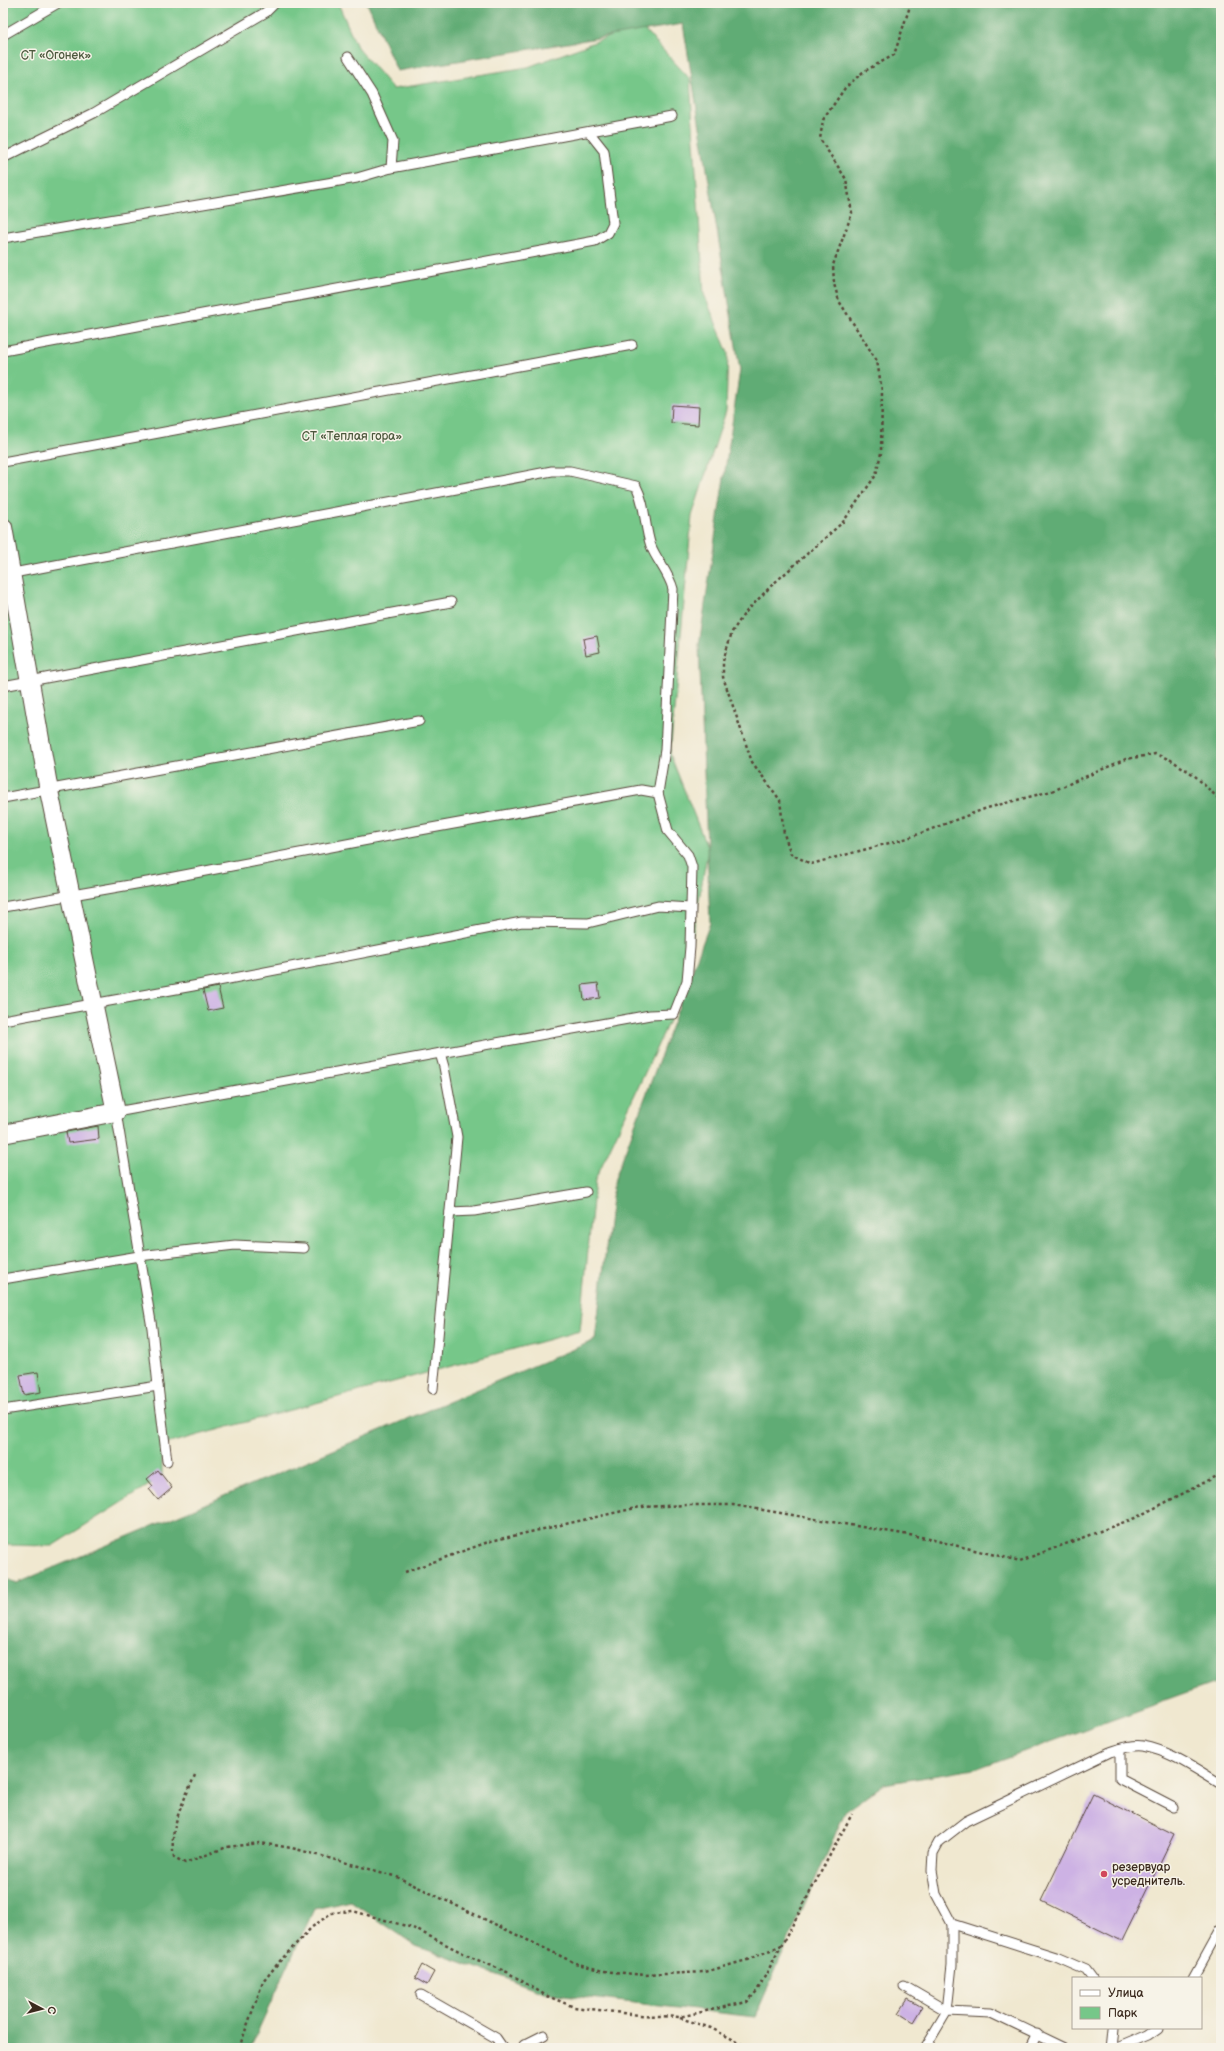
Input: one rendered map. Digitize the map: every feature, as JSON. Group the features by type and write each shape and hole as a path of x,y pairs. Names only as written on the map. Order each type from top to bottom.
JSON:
{"street":[{"path":"3,527 7,575 30,681 49,791 116,1112 3,1134"}],"lane":[{"path":"3,35 58,3"},
{"path":"3,158 94,112 266,12 275,3"},
{"path":"348,57 372,94 392,141 391,168"},
{"path":"3,238 357,178 391,168 672,116"},
{"path":"3,351 595,241 608,233 613,223 604,151 589,132"},
{"path":"3,462 632,345"},
{"path":"7,575 552,471 570,471 636,486 642,498 650,544 657,560 671,579 673,589 665,750 658,792 668,831 688,854 692,867 690,947 687,982 674,1014 650,1014 116,1112 152,1328 167,1461"},
{"path":"3,686 451,602"},
{"path":"3,798 49,791 419,721"},
{"path":"3,907 153,881 641,790 658,792"},
{"path":"3,1020 193,986 522,922 588,923 658,906 690,908"},
{"path":"433,1389 457,1137 440,1053"},
{"path":"450,1212 474,1211 586,1192"},
{"path":"3,1279 139,1256 235,1245 304,1248"},
{"path":"3,1410 158,1386"},
{"path":"925,2048 947,2011 952,1966 952,1924 936,1894 932,1870 933,1853 939,1842 966,1822 1110,1752 1142,1746 1169,1754 1221,1784"},
{"path":"1120,1750 1120,1779 1174,1808"},
{"path":"952,1924 1056,1957 1086,1970 1091,1977"},
{"path":"1195,1977 1221,1929"},
{"path":"904,1986 947,2011 991,2013 1064,2048"},
{"path":"421,1995 496,2038 503,2048"},
{"path":"1112,2048 1114,2029"},
{"path":"1117,2048 1148,2035 1157,2029"},
{"path":"524,2045 544,2034"},
{"path":"1030,2048 1037,2034"}],"path":[{"path":"911,3 894,55 863,72 845,88 823,120 820,139 846,179 852,213 833,265 834,284 839,301 877,361 882,391 882,453 876,475 843,522 772,584 744,614 732,632 722,661 723,677 752,762 780,800 784,834 791,854 811,864 908,838 987,808 1055,790 1126,759 1155,754 1171,760 1194,775 1221,801"},
{"path":"405,1572 491,1541 640,1508 687,1505 734,1505 921,1537 1020,1560 1135,1518 1221,1474"},
{"path":"195,1775 178,1814 171,1843 174,1857 185,1863 227,1846 260,1843 292,1848 395,1876 575,1962 602,1971 645,1975 705,1972 747,1960 783,1944"},
{"path":"239,2048 263,1982 279,1962 311,1928 330,1914 353,1911 413,1928 475,1959 507,1972 546,1995 574,2008 639,2015 679,2017 747,2002 757,1991 852,1814"},
{"path":"679,2017 711,2028 749,2048"}],"green space":[{"name":"СТ «Теплая гора»","path":"3,3 338,3 357,47 393,89 528,67 640,25 690,79 704,294 728,353 726,411 692,516 670,754 708,850 682,993 595,1180 580,1331 162,1445 162,1477 52,1546 3,1545"},
{"path":"367,3 1221,3 1221,1681 975,1769 884,1784 845,1812 755,2017 547,1993 416,1946 351,1901 314,1909 250,2048 3,2048 3,1577 17,1583 595,1340 614,1181 710,923 699,645 740,370 683,24 397,71"}],"building":[{"path":"672,405 699,407 698,425 671,423"},
{"path":"597,636 600,652 586,655 583,639"},
{"path":"598,983 600,998 584,1000 582,985"},
{"path":"218,987 223,1008 208,1011 203,990"},
{"path":"98,1126 99,1139 68,1143 66,1132"},
{"path":"38,1372 41,1392 24,1395 20,1375"},
{"path":"158,1470 172,1488 158,1500 149,1489 153,1486 147,1479"},
{"name":"резервуар усреднитель.","path":"1093,1794 1174,1834 1122,1941 1041,1901"},
{"path":"422,1965 434,1972 427,1985 415,1978"},
{"path":"908,1999 922,2007 913,2022 899,2013"}],"place":[{"name":"резервуар усреднитель.","path":"1104,1874"}],"park label":[{"name":"СТ «Огонек»","path":"56,55"}]}
